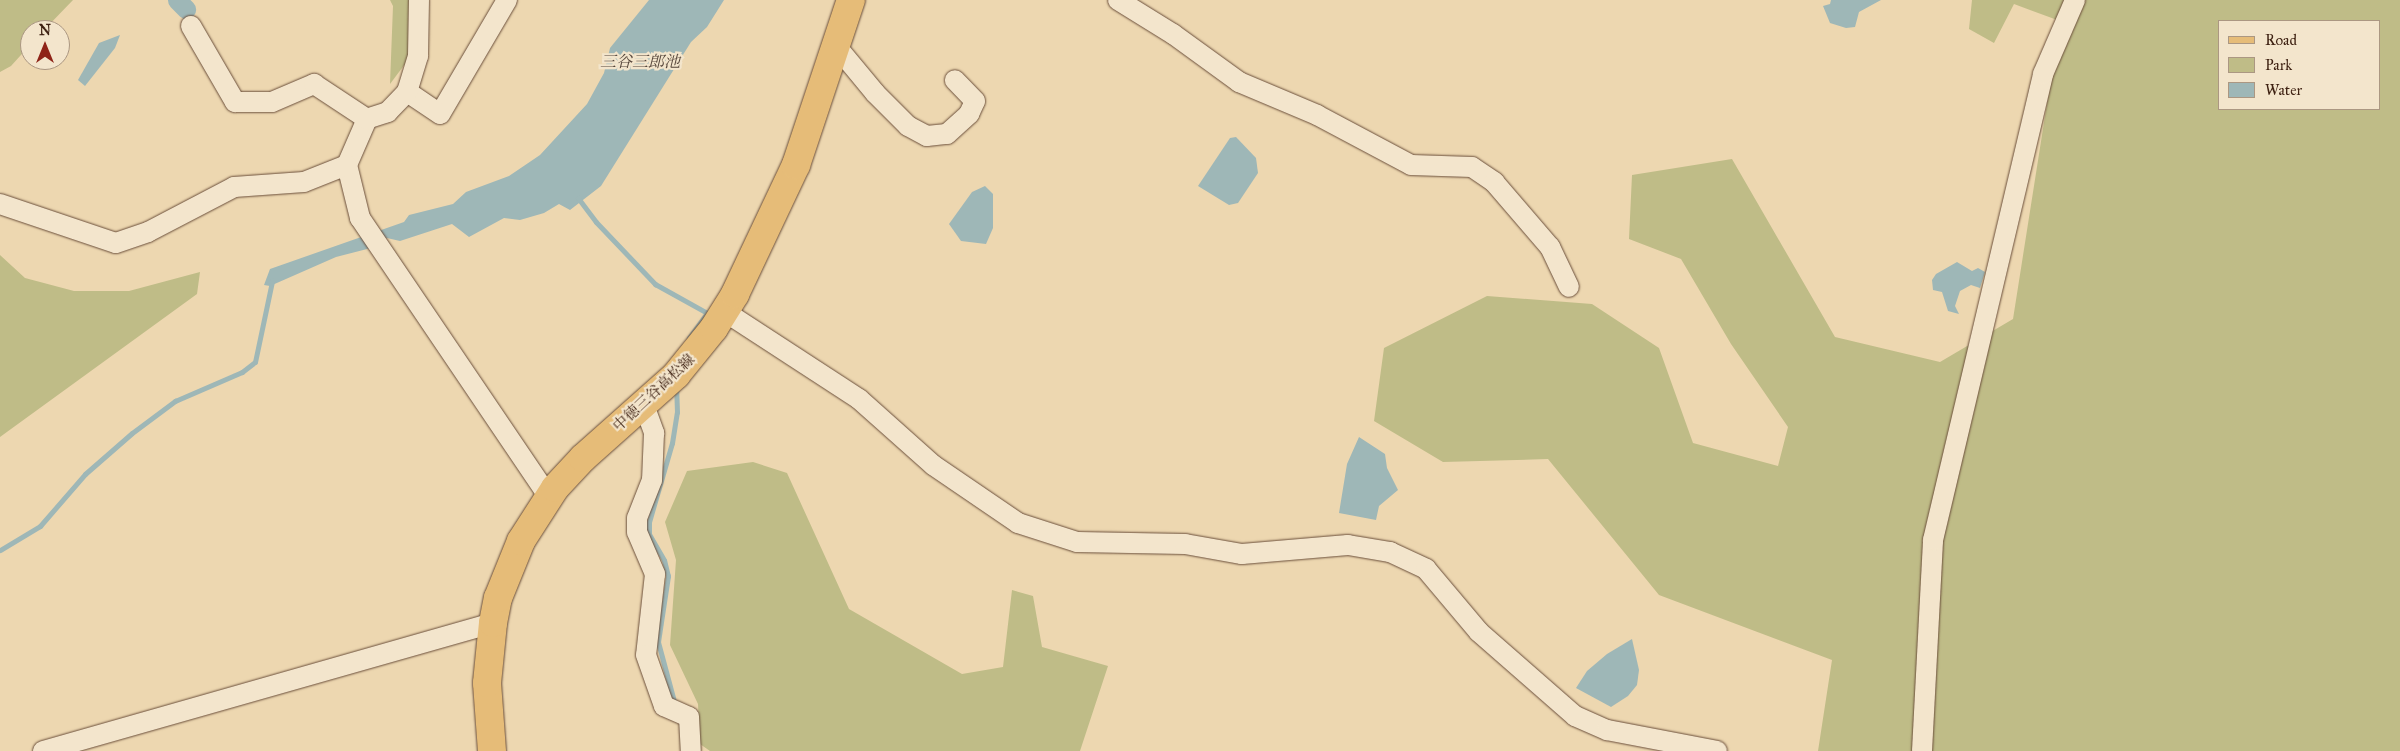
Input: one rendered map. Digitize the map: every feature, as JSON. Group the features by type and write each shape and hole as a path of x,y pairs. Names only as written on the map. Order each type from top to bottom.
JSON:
{"main road":[{"name":"中徳三谷高松線","path":"492,751 487,682 493,623 508,570 521,541 548,497 582,458 644,405 695,355 724,311 796,165 837,47 851,0"}],"street":[{"path":"419,0 418,56 407,92 388,112 367,119 347,165 360,218 548,497"},
{"path":"407,92 440,114 507,0"},
{"path":"1118,0 1173,34 1240,82 1317,115 1411,165 1472,167 1494,182 1550,247 1569,287"},
{"path":"1922,751 1933,540 2043,74 2075,0"},
{"path":"191,26 235,102 272,102 314,84 367,119"},
{"path":"837,47 882,100 908,126 926,136 947,134 969,114 975,101 955,80"},
{"path":"0,204 116,243 148,232 234,187 304,182 347,165"},
{"path":"724,311 859,399 933,465 1018,523 1077,542 1185,544 1242,554 1348,545 1390,552 1426,569 1479,632 1575,716 1607,730 1716,751"},
{"path":"644,405 654,433 652,480 637,518 637,532 655,574 646,655 664,706 689,717 691,751"},
{"path":"43,751 493,623"}],"green space":[{"path":"0,0 73,0 54,20 20,20 20,56 11,66 0,72"},
{"path":"390,0 409,0 412,20 408,60 390,84 393,6"},
{"path":"1972,0 2400,0 2400,751 1818,751 1832,660 1659,595 1548,459 1443,462 1374,421 1384,348 1487,296 1592,304 1659,348 1693,443 1778,466 1788,427 1731,344 1681,259 1629,239 1632,175 1732,159 1835,337 1940,362 2013,319 2060,21 2014,4 1994,43 1969,29"},
{"path":"0,255 25,278 74,291 129,291 200,272 197,294 0,437"},
{"path":"753,462 787,473 849,609 962,674 1003,667 1012,590 1033,596 1042,647 1108,666 1080,751 710,751 700,744 698,704 670,645 676,560 665,522 687,471"}],"water":[{"name":"三谷三郎池","path":"649,0 724,0 707,27 691,42 601,186 570,210 559,204 544,213 520,220 504,218 469,237 452,224 400,241 387,238 371,248 336,257 270,286 264,285 270,269 404,222 409,215 453,204 466,192 509,176 540,155 587,104 604,73 610,48"},
{"path":"1831,0 1881,0 1859,12 1855,27 1846,28 1830,23 1823,6 1830,4"},
{"path":"120,35 115,48 85,86 78,80 99,43"},
{"path":"1236,137 1256,158 1258,173 1238,203 1229,205 1198,186 1230,138"},
{"path":"985,186 993,194 993,228 986,244 961,241 949,224 972,192"},
{"path":"1957,262 1972,271 1978,268 1985,272 1980,288 1971,285 1960,291 1955,306 1959,314 1948,311 1942,292 1933,290 1932,280 1936,274"},
{"path":"1359,437 1385,454 1387,468 1398,490 1379,506 1376,520 1339,513 1347,464"},
{"path":"1632,639 1639,670 1637,685 1628,696 1611,707 1576,688 1587,671 1607,654"}],"waterway":[{"path":"177,0 186,9"},
{"path":"578,198 596,222 655,284 707,313 689,338"},
{"path":"0,550 40,526 85,474 132,433 175,401 242,372 255,362 272,281"},
{"path":"675,705 658,642 668,576 664,560 649,534 649,522 672,443 677,412 676,387"}]}
